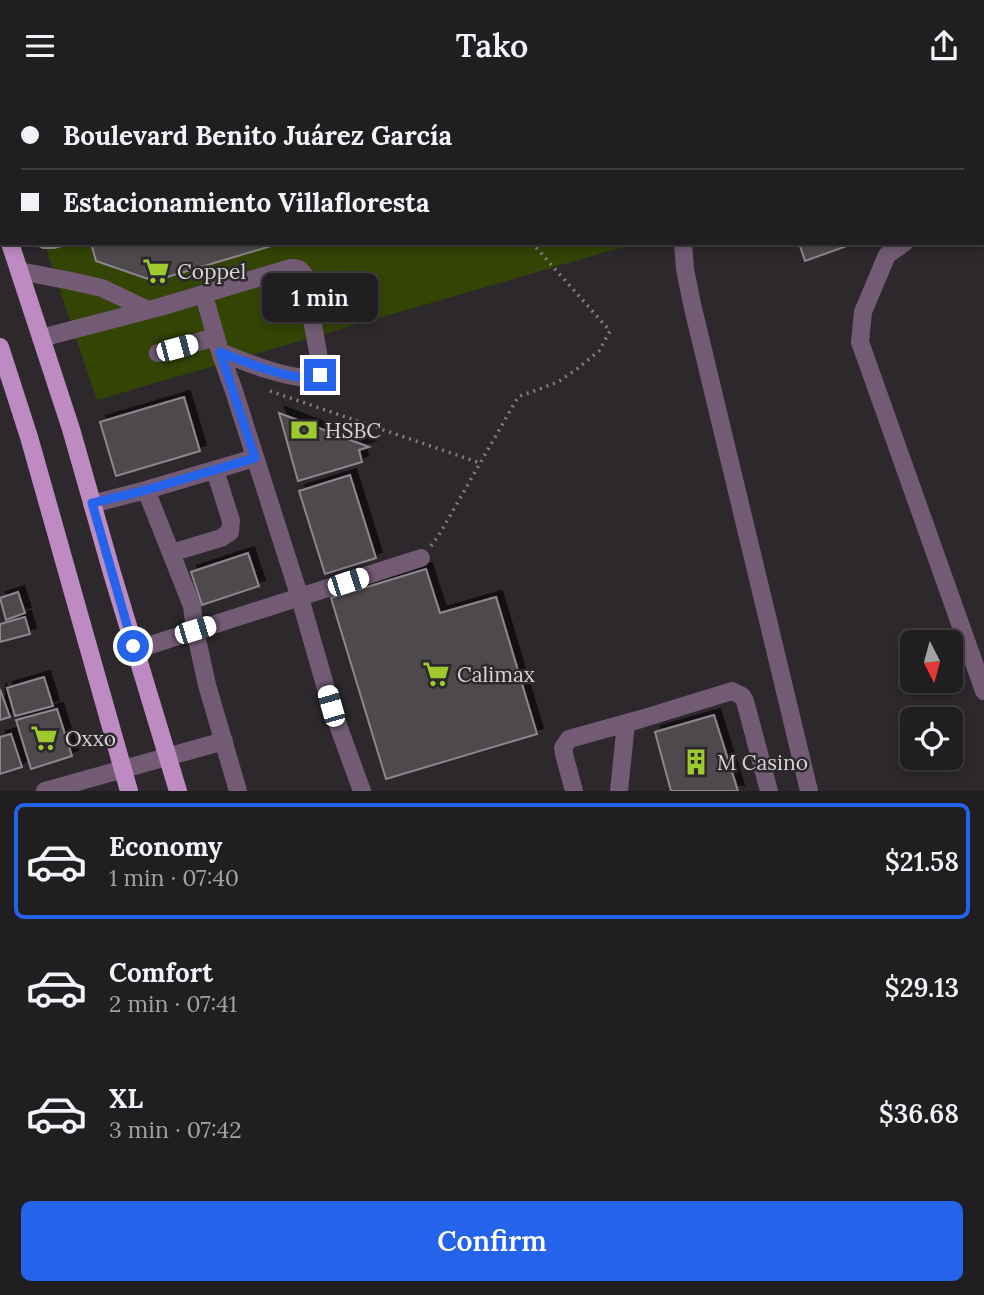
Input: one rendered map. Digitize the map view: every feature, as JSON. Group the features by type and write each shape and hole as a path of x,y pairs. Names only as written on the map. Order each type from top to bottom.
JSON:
{"main road":[{"path":"11,245 71,429 178,791"},
{"path":"1,353 29,437 130,791"}],"street":[{"path":"683,245 695,317 809,791"},
{"path":"901,245 887,255 863,312 860,342 984,691"},
{"path":"41,338 204,295 291,268 300,269 304,275 321,369 320,375 315,379 278,373 250,364 218,344 158,353"},
{"path":"19,271 102,288 148,310"},
{"path":"204,295 300,598 331,706 362,791"},
{"path":"92,503 255,458"},
{"path":"171,553 221,538 230,532 231,521 215,470"},
{"path":"146,490 192,606 207,685 238,791"},
{"path":"135,650 421,558"},
{"path":"574,791 564,754 565,743 569,739 727,691 738,692 745,701 769,791"},
{"path":"619,791 625,723"},
{"path":"45,791 224,741"}],"path":[{"path":"421,558 439,535 518,397 558,382 577,369 599,351 610,331 534,245"},
{"path":"262,388 480,463"}],"green space":[{"path":"45,245 630,245 97,400"}],"building":[{"path":"37,245 65,245 54,248"},
{"name":"Coppel","path":"92,245 274,245 154,281 96,261"},
{"path":"800,245 849,245 805,261"},
{"path":"184,397 200,451 116,476 100,422"},
{"name":"HSBC","path":"279,413 369,447 359,450 362,462 298,481"},
{"path":"350,475 376,558 325,574 299,491"},
{"path":"248,553 259,586 202,605 191,572"},
{"name":"Calimax","path":"426,569 440,613 496,597 537,734 386,779 331,598"},
{"path":"18,592 25,613 6,620 0,598"},
{"path":"25,617 30,634 0,642 0,624"},
{"path":"44,677 53,706 15,716 7,688"},
{"path":"0,689 10,717 0,720"},
{"name":"Oxxo","path":"57,709 72,756 31,769 16,720"},
{"name":"M Casino","path":"714,715 738,791 671,791 655,732"},
{"path":"11,734 22,767 0,774 0,737"}],"place":[{"name":"Coppel","path":"156,271"},
{"name":"HSBC","path":"304,430"},
{"name":"Calimax","path":"436,674"},
{"name":"Oxxo","path":"44,738"},
{"name":"M Casino","path":"696,762"}],"route":[{"path":"133,646 92,503 255,458 220,352 278,373 310,379 320,375"}]}
